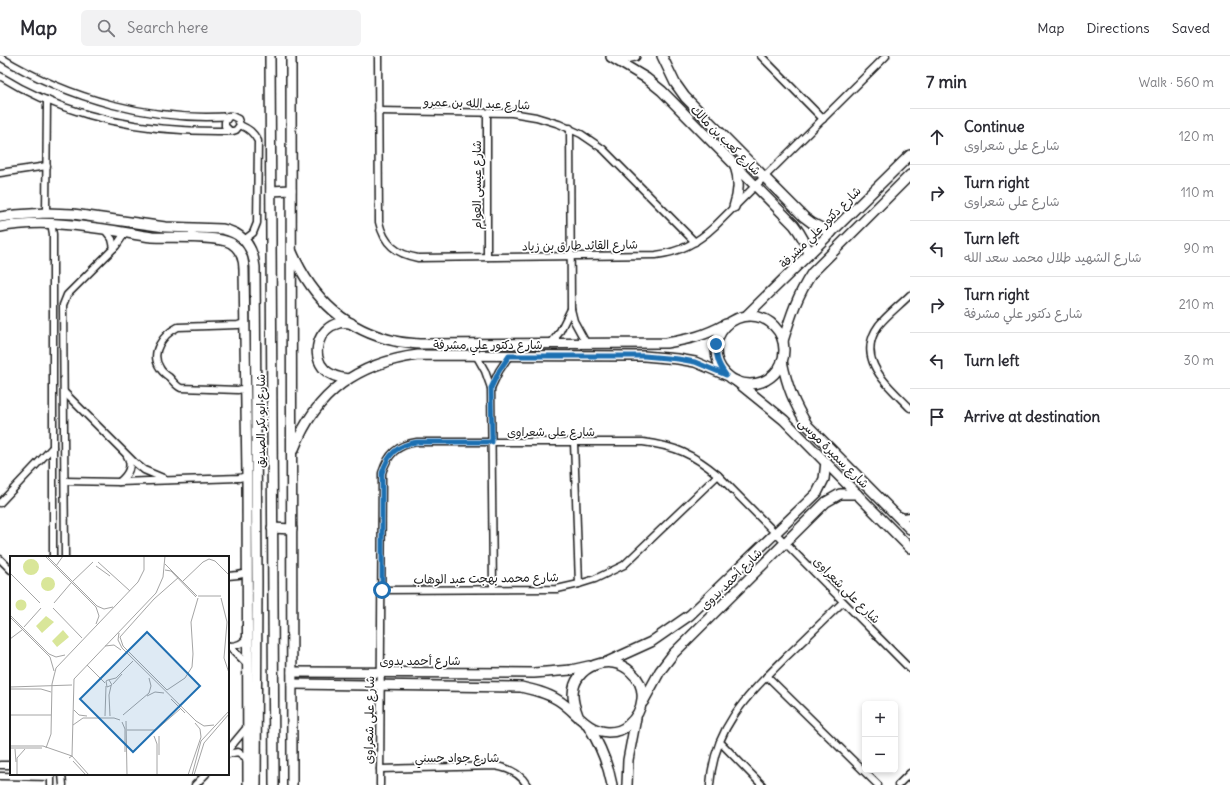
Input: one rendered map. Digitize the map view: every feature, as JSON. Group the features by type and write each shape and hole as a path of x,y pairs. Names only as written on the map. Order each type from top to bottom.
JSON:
{"street":[{"name":"شارع ابو بكر الصديق","path":"270,56 274,785"},
{"path":"291,56 292,785"},
{"name":"شارع القائد طارق بن زياد","path":"378,56 379,222 381,231 392,247 409,256 418,258 656,255 676,251 695,242 705,235 886,56"},
{"path":"610,56 622,58 635,56"},
{"name":"شارع كعب بن مالك","path":"610,56 640,74 662,91 794,225 801,234 809,254"},
{"name":"شارع كعب بن مالك","path":"662,56 675,83 685,97 804,217 821,229 831,233"},
{"path":"760,56 823,119"},
{"path":"0,58 24,72 59,88 90,99 154,113 184,116 235,117 238,119 240,125"},
{"path":"0,76 47,100 82,113 118,122 154,128 182,130 230,131 236,130 240,125"},
{"path":"46,213 47,100"},
{"name":"شارع عبد الله بن عمرو","path":"378,111 524,114 548,120 570,128 603,149 695,242"},
{"name":"شارع عيسى العوام","path":"487,113 487,257"},
{"path":"229,116 225,122 225,126 230,131"},
{"path":"240,125 248,128 258,141 257,223 253,233 244,240"},
{"path":"570,128 570,309 574,321 586,343"},
{"name":"شارع دكتور علي مشرفة","path":"747,316 910,155"},
{"path":"734,165 738,177 738,189 734,207"},
{"path":"0,173 47,166"},
{"path":"783,341 778,331 770,322 759,317 747,316 736,318 726,324 720,333 716,344 716,355 719,366 726,375 736,381 746,384 758,383 768,378 776,371 784,354 783,341 794,304 812,273 910,175"},
{"path":"271,191 291,190"},
{"path":"0,217 46,213 73,214 165,227 222,229 230,230 244,240 250,248 254,257 255,268 257,581 248,665 248,726 256,785"},
{"path":"106,219 104,229 112,239 114,248"},
{"path":"51,223 53,234 53,556"},
{"path":"0,228 27,224 51,223 104,229 152,237 217,239 231,243 241,254 244,262 247,577 252,636 252,762 248,785"},
{"path":"65,556 63,305 67,295 114,248 125,233"},
{"name":"شارع دكتور علي مشرفة","path":"291,249 301,271 314,292 331,309 351,323 372,334 395,341 419,344 666,343 695,338 726,324"},
{"path":"910,295 878,327 872,338 871,351 872,364 876,371 910,408"},
{"path":"552,343 570,309"},
{"path":"245,323 238,325 178,326 173,329 159,344 156,354 160,368 181,388 238,390 246,388"},
{"path":"348,379 335,377 325,370 319,360 317,348 320,337 328,328 339,323 351,323"},
{"path":"531,343 531,356"},
{"name":"شارع دكتور علي مشرفة","path":"292,454 299,436 308,420 319,404 333,391 348,379 375,365 399,358 418,355 644,356 695,362 726,375"},
{"path":"476,356 485,371 491,388 493,589"},
{"path":"491,388 499,371 509,356"},
{"name":"شارع سميرة موسى","path":"782,361 790,394 798,411 808,426 910,529"},
{"name":"شارع سميرة موسى","path":"736,381 784,420 910,548"},
{"path":"64,393 144,470 166,479"},
{"name":"شارع على شعراوى","path":"380,785 382,473 385,463 390,455 402,446 417,442 643,442 664,445 689,455 702,462 718,475 910,669"},
{"path":"574,442 579,584"},
{"path":"0,503 54,447"},
{"path":"119,482 124,478 130,466 129,459 125,453"},
{"name":"شارع أحمد بدوى","path":"607,662 641,647 677,625 690,615 816,493 824,479 826,462"},
{"path":"54,466 65,466"},
{"name":"شارع محمد بهجت عبد الوهاب","path":"382,590 556,589 579,584 600,577 624,565 718,475"},
{"path":"65,481 119,482 166,479 239,478 247,476"},
{"path":"54,491 65,492"},
{"name":"شارع أحمد بدوى","path":"641,707 653,682 673,654 826,502 832,497 844,494 857,494"},
{"path":"894,514 910,516"},
{"path":"272,528 292,529"},
{"path":"0,559 10,569"},
{"path":"229,576 238,575 257,581"},
{"path":"710,785 713,763 720,742 732,717 742,703 767,676 843,602"},
{"path":"229,645 235,646 244,643 252,636"},
{"path":"229,646 248,665"},
{"path":"612,785 602,750 589,727 579,718 574,707 573,694 576,682 584,671 595,664 607,662 620,665 631,672 639,682 642,694 641,707 636,718 628,760 627,785"},
{"name":"شارع أحمد بدوى","path":"292,672 534,673 570,670 595,664"},
{"path":"767,676 878,785"},
{"name":"شارع أحمد بدوى","path":"292,684 521,687 534,690 553,698 570,709 579,718"},
{"path":"589,727 601,732 614,732 626,727 636,718"},
{"path":"229,749 248,726"},
{"path":"720,742 762,785"},
{"path":"229,754 238,752 252,762"},
{"name":"شارع جواد حسني","path":"380,768 495,766 512,770 519,775 527,785"},
{"path":"898,785 910,773"},
{"path":"0,776 51,775 51,785"},
{"path":"195,785 205,775"}],"route":[{"path":"382,590 382,473 385,463 390,455 398,448 417,442 492,442 491,388 499,371 509,356 644,356 695,362 726,375 719,366 716,355 716,344"}]}
